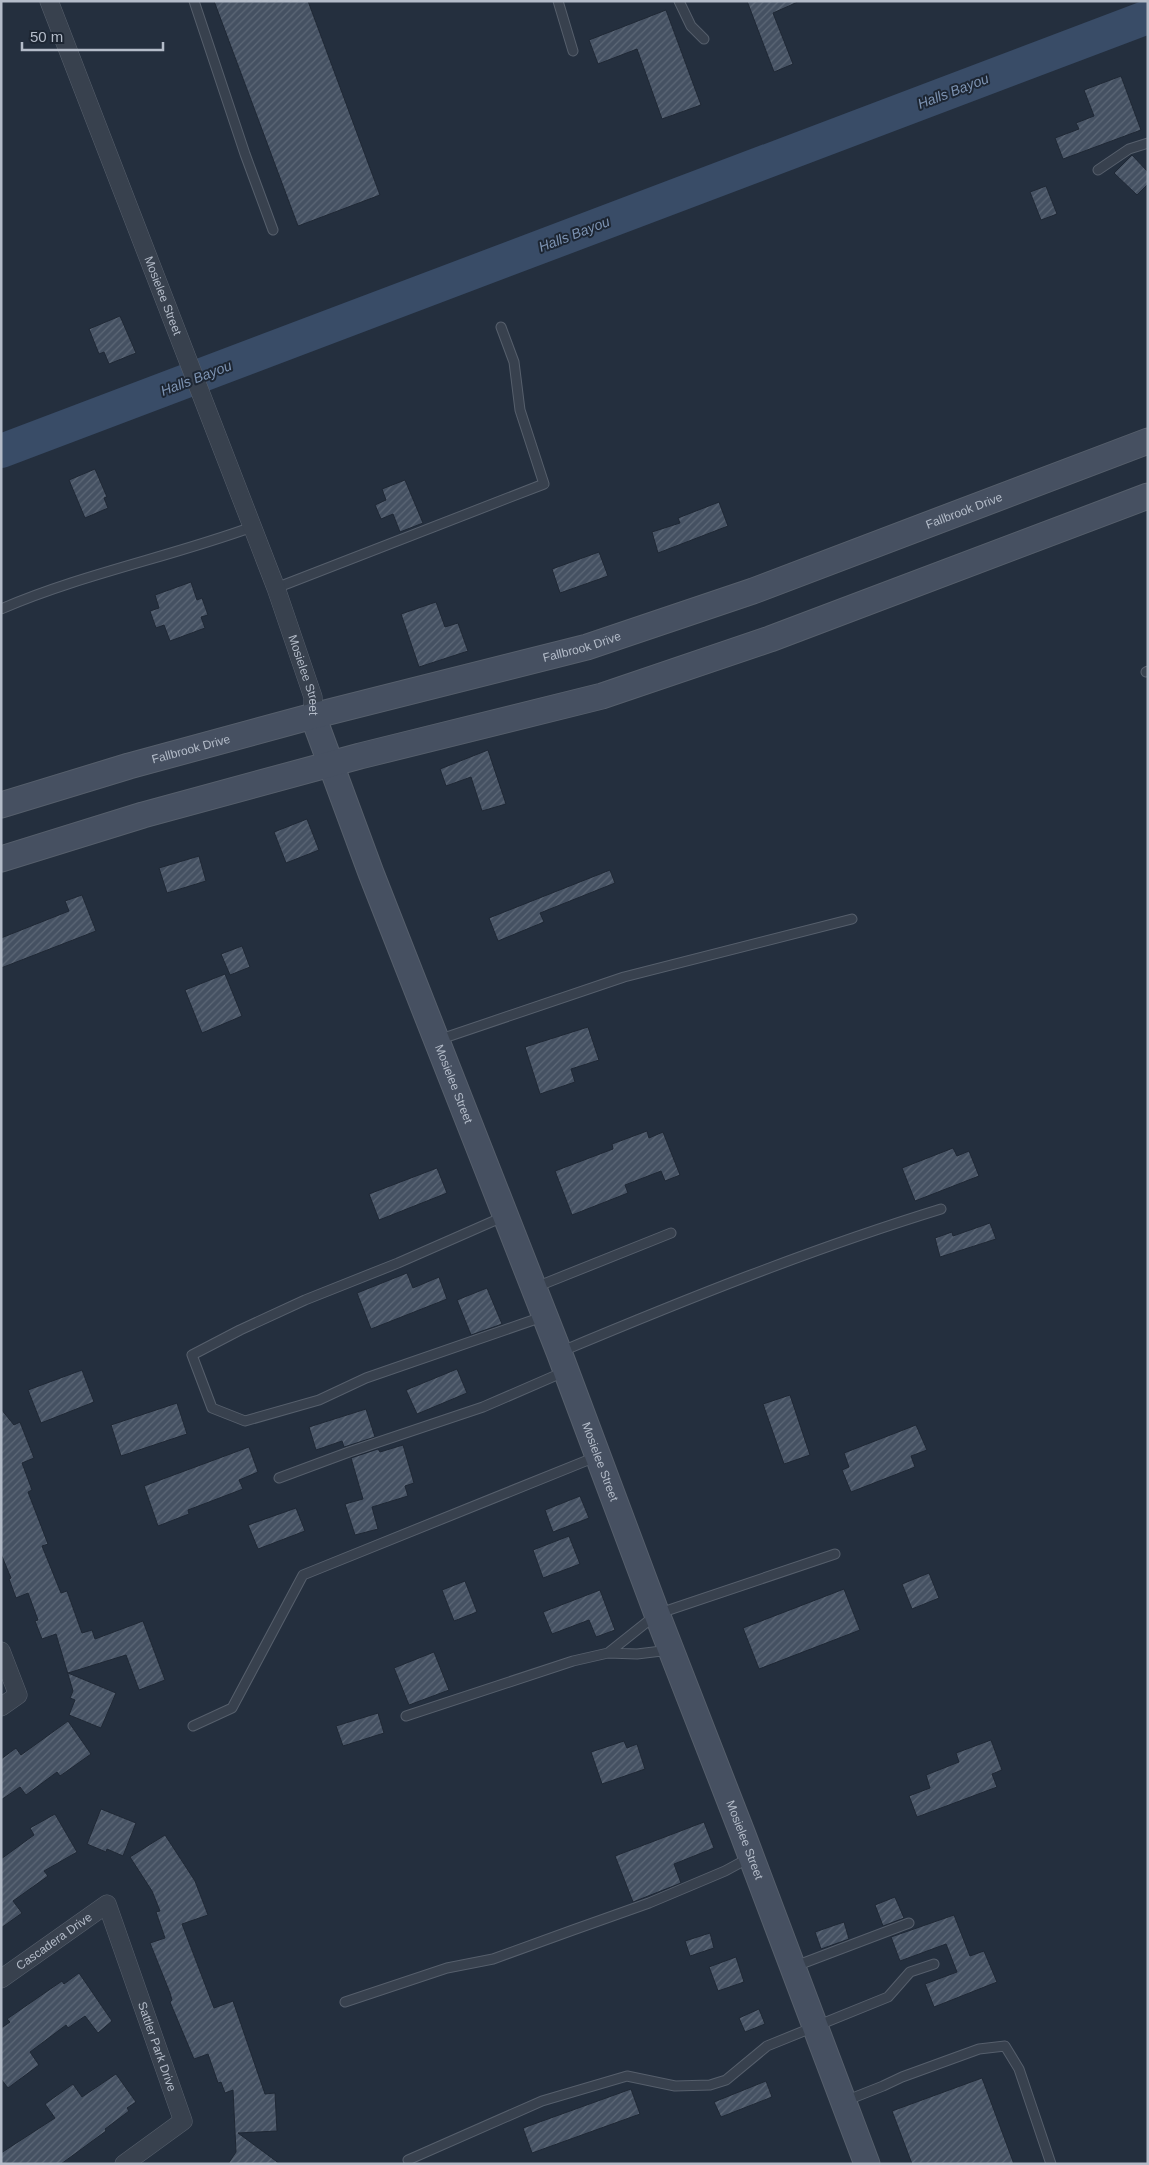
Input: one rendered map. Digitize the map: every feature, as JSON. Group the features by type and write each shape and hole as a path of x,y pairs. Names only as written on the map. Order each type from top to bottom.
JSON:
{"main road":[{"name":"Fallbrook Drive","path":"1,805 129,766 313,716 596,644 753,591 1148,442"},
{"path":"1,859 143,815 332,764 602,696 770,638 1148,496"},
{"name":"Mosielee Street","path":"313,716 436,1041 507,1216 563,1362 670,1650 751,1857 867,2164"}],"street":[{"name":"Mosielee Street","path":"49,1 276,588 313,697 313,716"},
{"path":"1,1651 18,1695 1,1707"},
{"name":"Cascadera Drive","path":"1,1979 107,1904"},
{"name":"Sattler Park Drive","path":"107,1904 183,2121 124,2164"}],"lane":[{"path":"194,1 245,154 273,230"},
{"path":"558,1 573,51"},
{"path":"679,1 691,26 704,39"},
{"path":"1098,170 1129,148 1148,142"},
{"path":"276,588 544,484 520,410 514,362 500,326"},
{"path":"1,609 32,595 209,542 252,527"},
{"path":"436,1041 624,977 852,919"},
{"path":"279,1478 349,1452 483,1407 563,1362 724,1286 884,1227 940,1209"},
{"path":"507,1216 398,1263 305,1300 240,1330 192,1355 195,1364 212,1408 245,1421 319,1400 366,1378 545,1316"},
{"path":"534,1288 563,1278 671,1233"},
{"path":"193,1726 232,1708 303,1575 598,1456"},
{"path":"608,1652 657,1614 835,1554"},
{"path":"406,1716 572,1661 608,1652 637,1654 670,1650"},
{"path":"345,2002 447,1968 493,1959 649,1903 725,1871 751,1857"},
{"path":"793,1967 909,1923"},
{"path":"408,2160 542,2101 627,2076 675,2086 710,2084 726,2080 767,2046 888,1997 910,1972 934,1964"},
{"path":"842,2102 902,2077 979,2049 1005,2046 1019,2069 1051,2164"}],"building":[{"path":"214,1 308,1 380,195 298,226"},
{"path":"747,1 800,1 773,13 793,64 774,72"},
{"path":"666,10 701,105 662,119 637,49 598,64 589,40"},
{"path":"1121,76 1141,130 1063,159 1055,138 1079,129 1076,123 1094,116 1084,90"},
{"path":"1132,155 1148,172 1148,184 1137,195 1114,173"},
{"path":"1046,186 1057,214 1041,220 1030,192"},
{"path":"120,316 136,353 109,364 104,352 99,354 89,329"},
{"path":"95,469 107,497 104,498 108,508 85,518 69,480"},
{"path":"405,480 423,523 400,532 393,514 381,519 375,505 386,500 382,489"},
{"path":"719,502 728,526 658,553 652,532 680,523 678,518"},
{"path":"599,552 608,576 560,593 552,569"},
{"path":"191,582 197,600 202,598 208,615 201,617 205,628 170,641 164,625 156,628 150,611 159,608 155,595"},
{"path":"436,602 445,627 458,623 468,651 419,667 401,614"},
{"path":"488,750 506,804 482,811 471,777 446,786 440,769"},
{"path":"307,819 319,850 286,863 274,832"},
{"path":"199,856 206,881 167,893 159,868"},
{"path":"610,870 615,883 540,913 544,922 498,941 489,918"},
{"path":"82,895 96,931 1,968 1,938 69,911 65,901"},
{"path":"242,946 250,967 230,975 221,954"},
{"path":"225,974 242,1016 202,1033 185,990"},
{"path":"588,1027 599,1060 571,1069 575,1082 540,1094 525,1047"},
{"path":"647,1131 649,1138 663,1132 680,1175 665,1181 661,1171 625,1185 628,1193 572,1215 555,1171 613,1149 612,1144"},
{"path":"953,1148 957,1156 969,1151 979,1176 915,1201 902,1168"},
{"path":"437,1168 447,1193 379,1220 369,1194"},
{"path":"990,1223 996,1239 940,1257 935,1238 952,1232 953,1236"},
{"path":"407,1273 413,1288 439,1277 447,1299 371,1329 357,1293"},
{"path":"487,1288 502,1324 471,1335 457,1300"},
{"path":"457,1369 467,1393 417,1414 406,1390"},
{"path":"82,1370 94,1402 41,1423 28,1390"},
{"path":"790,1395 810,1455 784,1464 763,1404"},
{"path":"177,1403 187,1434 121,1456 111,1425"},
{"path":"1,1409 14,1425 20,1422 34,1458 22,1463 32,1490 28,1492 48,1544 42,1546 61,1593 67,1591 82,1633 92,1630 95,1639 143,1621 165,1680 139,1690 126,1655 68,1673 116,1693 101,1728 69,1715 75,1700 70,1698 73,1691 56,1634 42,1639 35,1621 38,1620 28,1593 16,1598 9,1579 11,1578 1,1554"},
{"path":"366,1409 375,1437 344,1447 342,1441 316,1450 309,1427"},
{"path":"916,1425 927,1450 911,1456 915,1467 851,1492 842,1470 849,1467 844,1453"},
{"path":"403,1445 414,1483 405,1486 408,1496 372,1507 378,1529 355,1535 345,1504 363,1499 351,1458 378,1449 380,1452"},
{"path":"249,1447 258,1472 239,1480 243,1489 188,1510 189,1514 158,1526 144,1486"},
{"path":"580,1496 589,1518 553,1532 545,1510"},
{"path":"296,1508 305,1531 258,1549 248,1525"},
{"path":"569,1536 580,1564 543,1578 533,1550"},
{"path":"929,1573 939,1598 912,1609 902,1584"},
{"path":"465,1581 477,1612 454,1621 442,1590"},
{"path":"844,1589 860,1630 759,1669 743,1628"},
{"path":"600,1590 615,1630 596,1637 589,1620 552,1634 543,1612"},
{"path":"434,1652 449,1690 409,1705 394,1668"},
{"path":"378,1713 384,1733 343,1746 336,1726"},
{"path":"68,1721 91,1754 60,1776 57,1772 26,1795 20,1787 1,1800 1,1759 16,1748 21,1755"},
{"path":"991,1740 1002,1770 992,1774 997,1787 917,1817 909,1796 930,1788 926,1775 959,1762 956,1753"},
{"path":"624,1741 627,1748 637,1744 645,1769 602,1784 591,1752"},
{"path":"101,1809 136,1823 123,1856 107,1849 106,1852 87,1844"},
{"path":"55,1814 77,1852 44,1871 48,1876 13,1901 22,1913 1,1928 1,1859 34,1835 30,1828"},
{"path":"704,1822 714,1848 674,1864 681,1883 633,1902 615,1856"},
{"path":"165,1835 195,1881 208,1915 182,1924 214,2008 233,2001 265,2094 275,2093 277,2131 238,2133 280,2164 228,2164 236,2152 233,2090 225,2093 221,2082 218,2083 208,2054 194,2059 170,2002 172,2000 170,1993 150,1943 165,1938 156,1912 160,1911 152,1891 130,1857"},
{"path":"895,1897 904,1918 883,1926 875,1905"},
{"path":"954,1915 970,1956 984,1951 997,1982 934,2007 925,1984 957,1972 946,1944 900,1961 891,1937"},
{"path":"844,1922 849,1939 821,1949 815,1932"},
{"path":"710,1933 714,1948 690,1956 685,1941"},
{"path":"736,1957 744,1982 718,1991 709,1967"},
{"path":"79,1973 112,2021 98,2033 85,2016 68,2028 66,2025 30,2052 39,2065 8,2088 1,2079 1,2028 10,2022 7,2019 62,1981 64,1984"},
{"path":"759,2009 765,2024 745,2032 739,2018"},
{"path":"116,2074 136,2102 127,2108 129,2111 105,2129 106,2131 61,2164 1,2164 1,2153 55,2118 45,2104 73,2084 82,2097"},
{"path":"982,2078 1014,2164 912,2164 892,2111"},
{"path":"766,2081 772,2097 721,2117 714,2102"},
{"path":"631,2089 640,2114 532,2153 523,2128"}],"waterway":[{"name":"Halls Bayou","path":"1,451 1148,17"}]}
